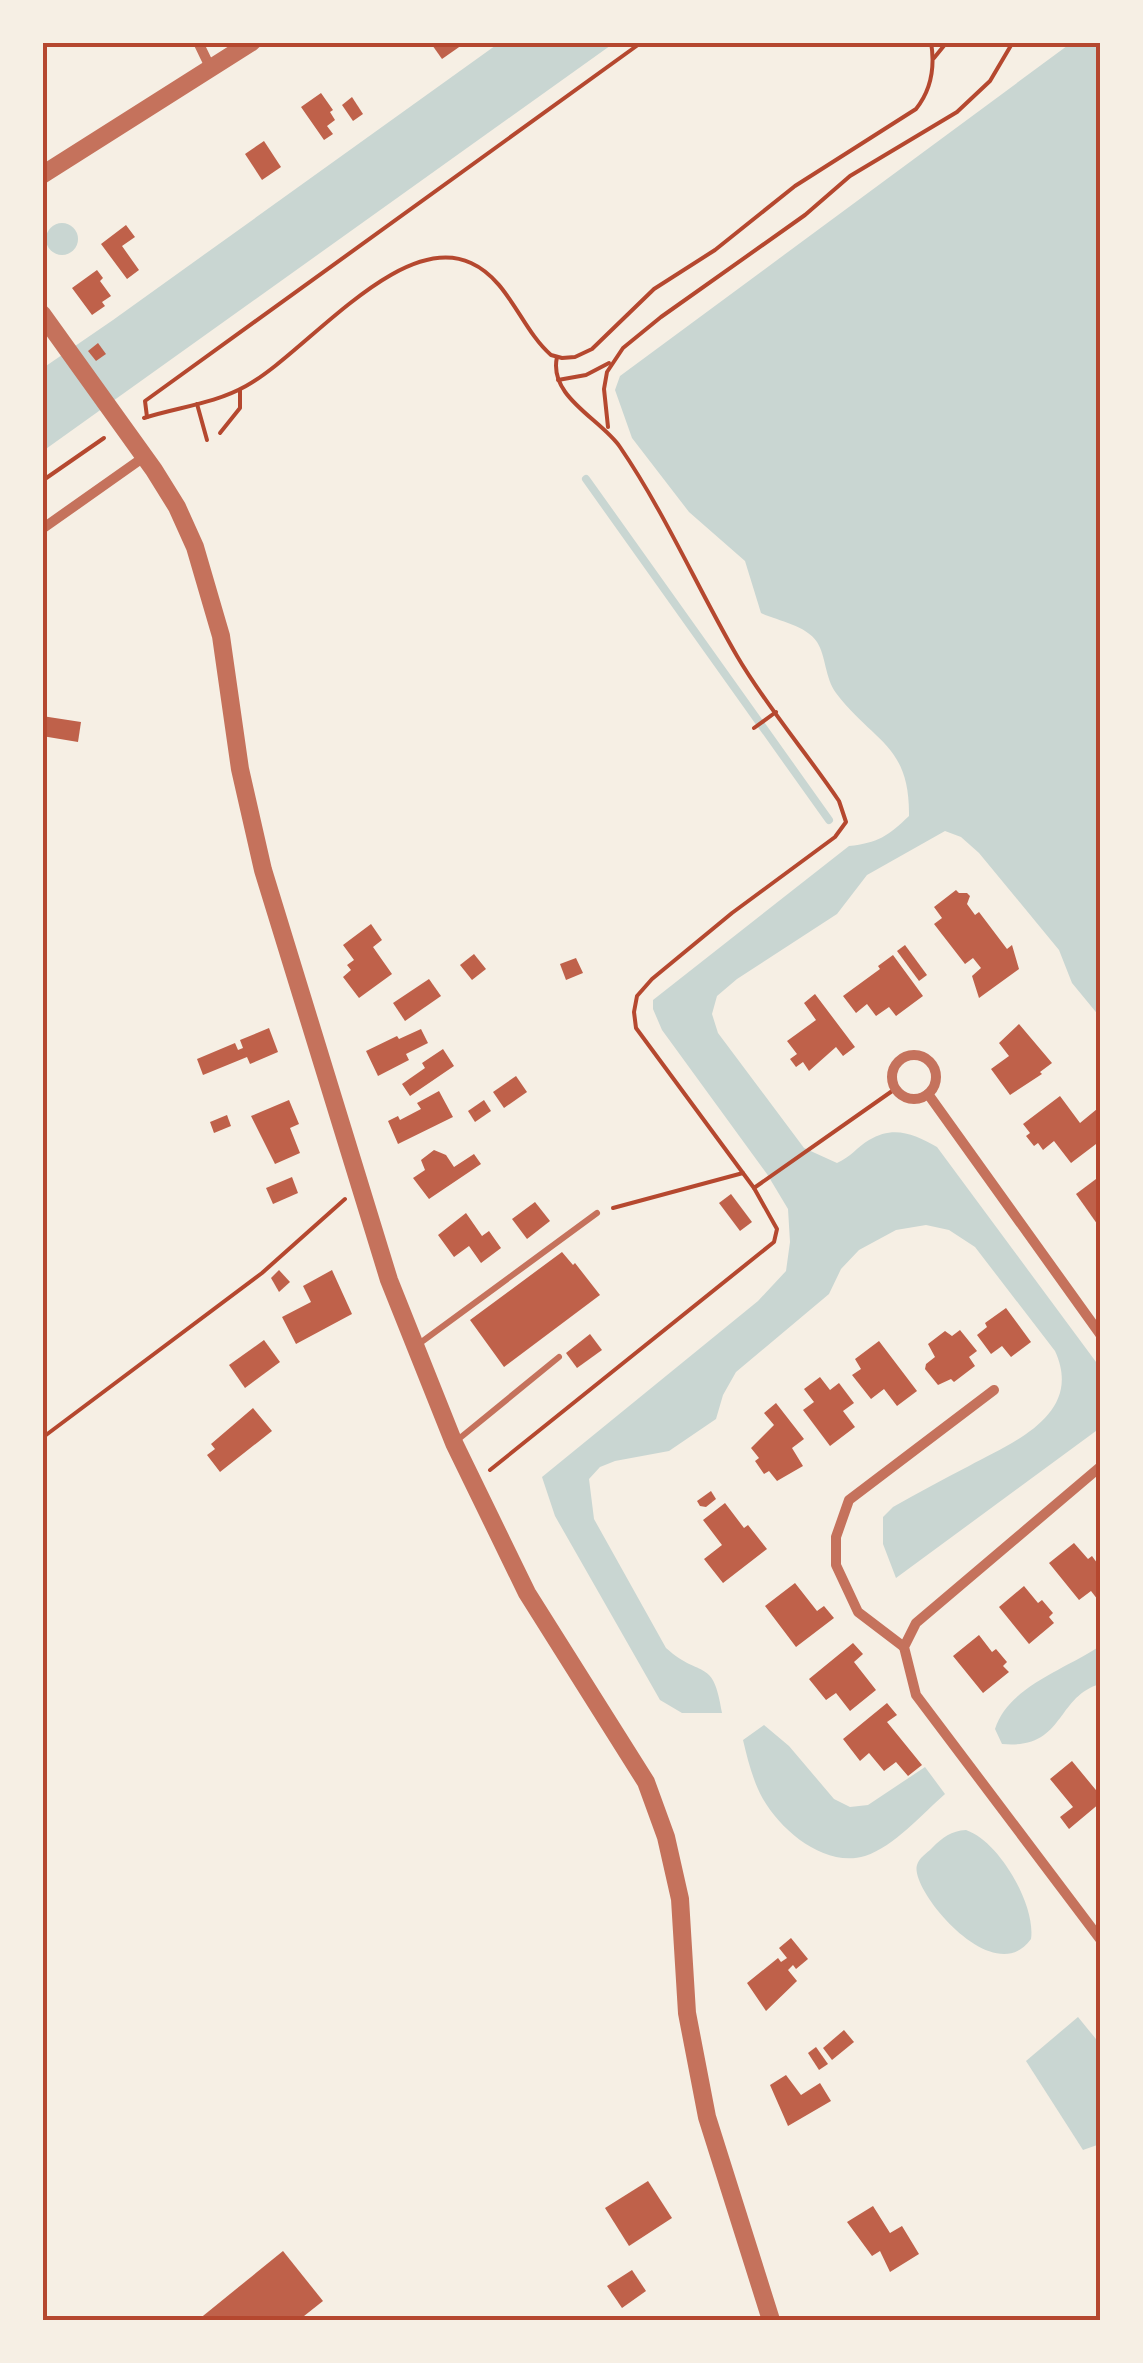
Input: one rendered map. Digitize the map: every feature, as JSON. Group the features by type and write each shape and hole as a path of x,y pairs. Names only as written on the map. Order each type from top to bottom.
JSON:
{"street":[{"path":"198,42 210,67"},
{"path":"42,175 252,42"},
{"path":"42,314 177,507 212,597 222,636 240,768 263,870 389,1280 454,1443 527,1593 646,1782 666,1837 680,1900 687,2013 708,2117 772,2320"},
{"path":"42,529 144,457"},
{"path":"908,1054 930,1061 936,1081 928,1094 906,1098 894,1089 893,1068 899,1059 908,1054"},
{"path":"928,1094 1100,1334"},
{"path":"994,1390 848,1500 836,1538 836,1565 858,1612 904,1647 916,1695 1100,1939"},
{"path":"904,1647 916,1623 1100,1467"}],"lane":[{"path":"415,1346 596,1213"},
{"path":"454,1443 559,1357"}],"path":[{"path":"147,417 145,401 642,42"},
{"path":"42,481 120,421 240,390 382,281 436,257 468,261 488,274 537,340 557,358 575,357 599,345 638,302 666,280 716,250 795,186 916,108 928,92 935,56 931,42"},
{"path":"935,56 947,42"},
{"path":"558,380 598,371 644,330 782,233 850,176 957,112 977,96 1013,42"},
{"path":"474,1483 774,1242 777,1229 772,1214 636,1028 634,1012 637,996 652,978 835,837 846,822 838,801 736,654 679,546 609,432 572,400 558,380 557,358"},
{"path":"609,432 604,389 613,360"},
{"path":"220,433 240,408 240,390"},
{"path":"197,404 208,440"},
{"path":"754,728 776,712"},
{"path":"754,1188 894,1089"},
{"path":"596,1213 743,1173"},
{"path":"42,1438 262,1273 308,1229 361,1187"}],"shaded area":[{"path":"499,43 614,43 43,451 43,368"},
{"path":"1071,43 1100,43 1100,1017 1072,983 1059,950 979,853 961,837 945,831 867,875 837,914 717,996 712,1014 718,1033 804,1148 837,1163 878,1135 895,1132 937,1147 1099,1366 1100,1428 896,1578 883,1544 883,1517 893,1507 1024,1436 1052,1409 1060,1392 1061,1373 1055,1351 975,1247 949,1230 926,1225 896,1230 859,1250 841,1269 829,1294 736,1372 716,1419 669,1451 615,1461 600,1467 589,1479 594,1519 666,1648 704,1671 715,1683 722,1713 682,1713 660,1700 555,1516 542,1477 758,1301 786,1271 790,1242 788,1209 662,1030 653,1000 849,846 868,843 895,829 909,816 908,792 896,758 836,693 817,642 799,627 761,613 745,561 689,512 632,438 615,390 620,376"},
{"path":"62,223 73,228 78,239 73,250 62,255 51,250 46,239 51,228"},
{"path":"1100,1646 1100,1684 1085,1691 1038,1739 1002,1744 995,1729 1012,1702 1040,1680"},
{"path":"764,1725 789,1746 834,1799 850,1807 868,1805 925,1767 945,1794 876,1851 850,1858 821,1852 781,1824 759,1792 743,1740"},
{"path":"966,1830 978,1836 1002,1860 1028,1909 1031,1939 1015,1952 996,1953 957,1931 926,1894 918,1877 917,1865 923,1856 947,1835"},
{"path":"1078,2017 1100,2044 1100,2144 1083,2150 1026,2061"}],"building":[{"path":"430,42 460,42 462,45 442,59"},
{"path":"321,93 335,120 327,126 333,134 324,140 301,107"},
{"path":"352,97 363,114 353,121 342,105"},
{"path":"264,141 281,167 262,180 245,154"},
{"path":"126,225 135,237 122,246 139,270 127,279 101,244"},
{"path":"97,270 111,296 92,315 72,288"},
{"path":"98,343 106,354 96,361 88,351"},
{"path":"42,716 81,722 78,742 42,736"},
{"path":"956,890 970,896 967,904 975,915 979,912 1007,949 1012,945 1019,969 979,998 972,976 981,968 973,958 965,964 934,924 942,918 934,907"},
{"path":"371,924 382,940 373,947 392,974 359,998 343,977 351,970 347,965 354,960 343,945"},
{"path":"905,945 927,975 919,981 897,951"},
{"path":"474,954 486,969 472,980 460,965"},
{"path":"893,955 923,996 896,1016 889,1007 876,1016 867,1004 856,1013 843,996"},
{"path":"576,958 583,973 566,980 560,964"},
{"path":"429,979 441,996 405,1021 393,1003"},
{"path":"815,994 855,1047 843,1056 836,1047 809,1071 803,1062 796,1067 790,1059 797,1054 787,1041 816,1020 804,1003"},
{"path":"1019,1024 1052,1063 1010,1095 991,1069 1009,1056 999,1043"},
{"path":"269,1028 278,1052 250,1064 247,1057 203,1075 197,1059 235,1043 238,1050 243,1048 240,1040"},
{"path":"421,1029 428,1043 406,1054 409,1060 378,1076 366,1051"},
{"path":"443,1049 454,1066 410,1096 402,1084"},
{"path":"516,1076 527,1092 504,1108 493,1092"},
{"path":"439,1091 453,1117 398,1144 388,1121 398,1116 400,1120 421,1109 417,1103"},
{"path":"1060,1096 1080,1123 1097,1109 1100,1114 1100,1141 1071,1163 1054,1141 1043,1150 1038,1143 1034,1146 1023,1124"},
{"path":"289,1100 299,1124 290,1128 300,1153 275,1164 251,1116"},
{"path":"484,1100 491,1111 475,1122 468,1111"},
{"path":"227,1115 231,1126 214,1133 210,1122"},
{"path":"434,1150 446,1155 454,1167 474,1154 481,1164 429,1199 413,1178 425,1170 421,1160"},
{"path":"1100,1176 1100,1228 1076,1194"},
{"path":"292,1177 298,1193 273,1204 266,1188"},
{"path":"731,1194 752,1222 740,1231 719,1203"},
{"path":"535,1202 550,1221 527,1239 512,1219"},
{"path":"466,1213 482,1236 489,1231 501,1248 481,1263 469,1246 454,1257 438,1235"},
{"path":"562,1252 600,1295 504,1367 470,1320"},
{"path":"279,1270 290,1282 279,1292 271,1278"},
{"path":"332,1270 352,1314 296,1344 282,1317 311,1302 303,1286"},
{"path":"1006,1308 1031,1342 1011,1357 1002,1346 991,1354 977,1335 987,1327 985,1323"},
{"path":"960,1330 977,1351 969,1357 975,1366 954,1382 951,1379 938,1385 925,1369 935,1357 928,1344 945,1331 952,1336"},
{"path":"590,1334 602,1350 577,1368 566,1353"},
{"path":"264,1340 280,1362 245,1388 229,1365"},
{"path":"879,1341 917,1391 897,1406 884,1389 871,1399 852,1375 861,1369 855,1359"},
{"path":"820,1377 830,1390 839,1383 854,1403 843,1411 855,1427 830,1446 803,1410 814,1402 804,1389"},
{"path":"776,1403 804,1439 792,1448 803,1466 777,1481 769,1471 764,1474 751,1448 774,1425 764,1413"},
{"path":"253,1408 272,1431 220,1472 207,1455 215,1449 211,1444"},
{"path":"711,1491 716,1499 706,1507 700,1506 697,1501"},
{"path":"725,1503 767,1549 723,1583 704,1559 722,1545 703,1520"},
{"path":"1074,1543 1100,1567 1098,1600 1091,1591 1079,1600 1049,1563"},
{"path":"795,1583 817,1611 824,1606 834,1618 796,1647 765,1606"},
{"path":"1024,1586 1053,1613 1049,1617 1054,1623 1029,1644 999,1607"},
{"path":"979,1635 992,1652 996,1649 1007,1662 1003,1666 1009,1672 983,1693 953,1656"},
{"path":"853,1643 863,1654 854,1662 876,1690 850,1711 836,1693 826,1700 809,1679"},
{"path":"887,1703 897,1715 887,1722 922,1765 908,1776 896,1762 884,1771 869,1753 860,1761 843,1739"},
{"path":"1072,1761 1100,1795 1100,1803 1069,1829 1060,1817 1073,1807 1050,1779"},
{"path":"791,1938 808,1959 788,1970 797,1981 766,2011 747,1983 778,1958 781,1962 787,1958 779,1948"},
{"path":"844,2030 854,2042 832,2060 823,2048"},
{"path":"816,2047 828,2064 819,2070 808,2053"},
{"path":"786,2075 801,2095 820,2083 831,2101 788,2126 770,2085"},
{"path":"648,2181 672,2218 629,2246 605,2208"},
{"path":"873,2206 890,2233 902,2226 919,2254 890,2272 880,2251 872,2256 847,2222"},
{"path":"283,2251 323,2301 299,2320 198,2320"},
{"path":"632,2270 646,2291 622,2308 607,2286"}],"waterway":[{"path":"586,479 829,820"}]}
